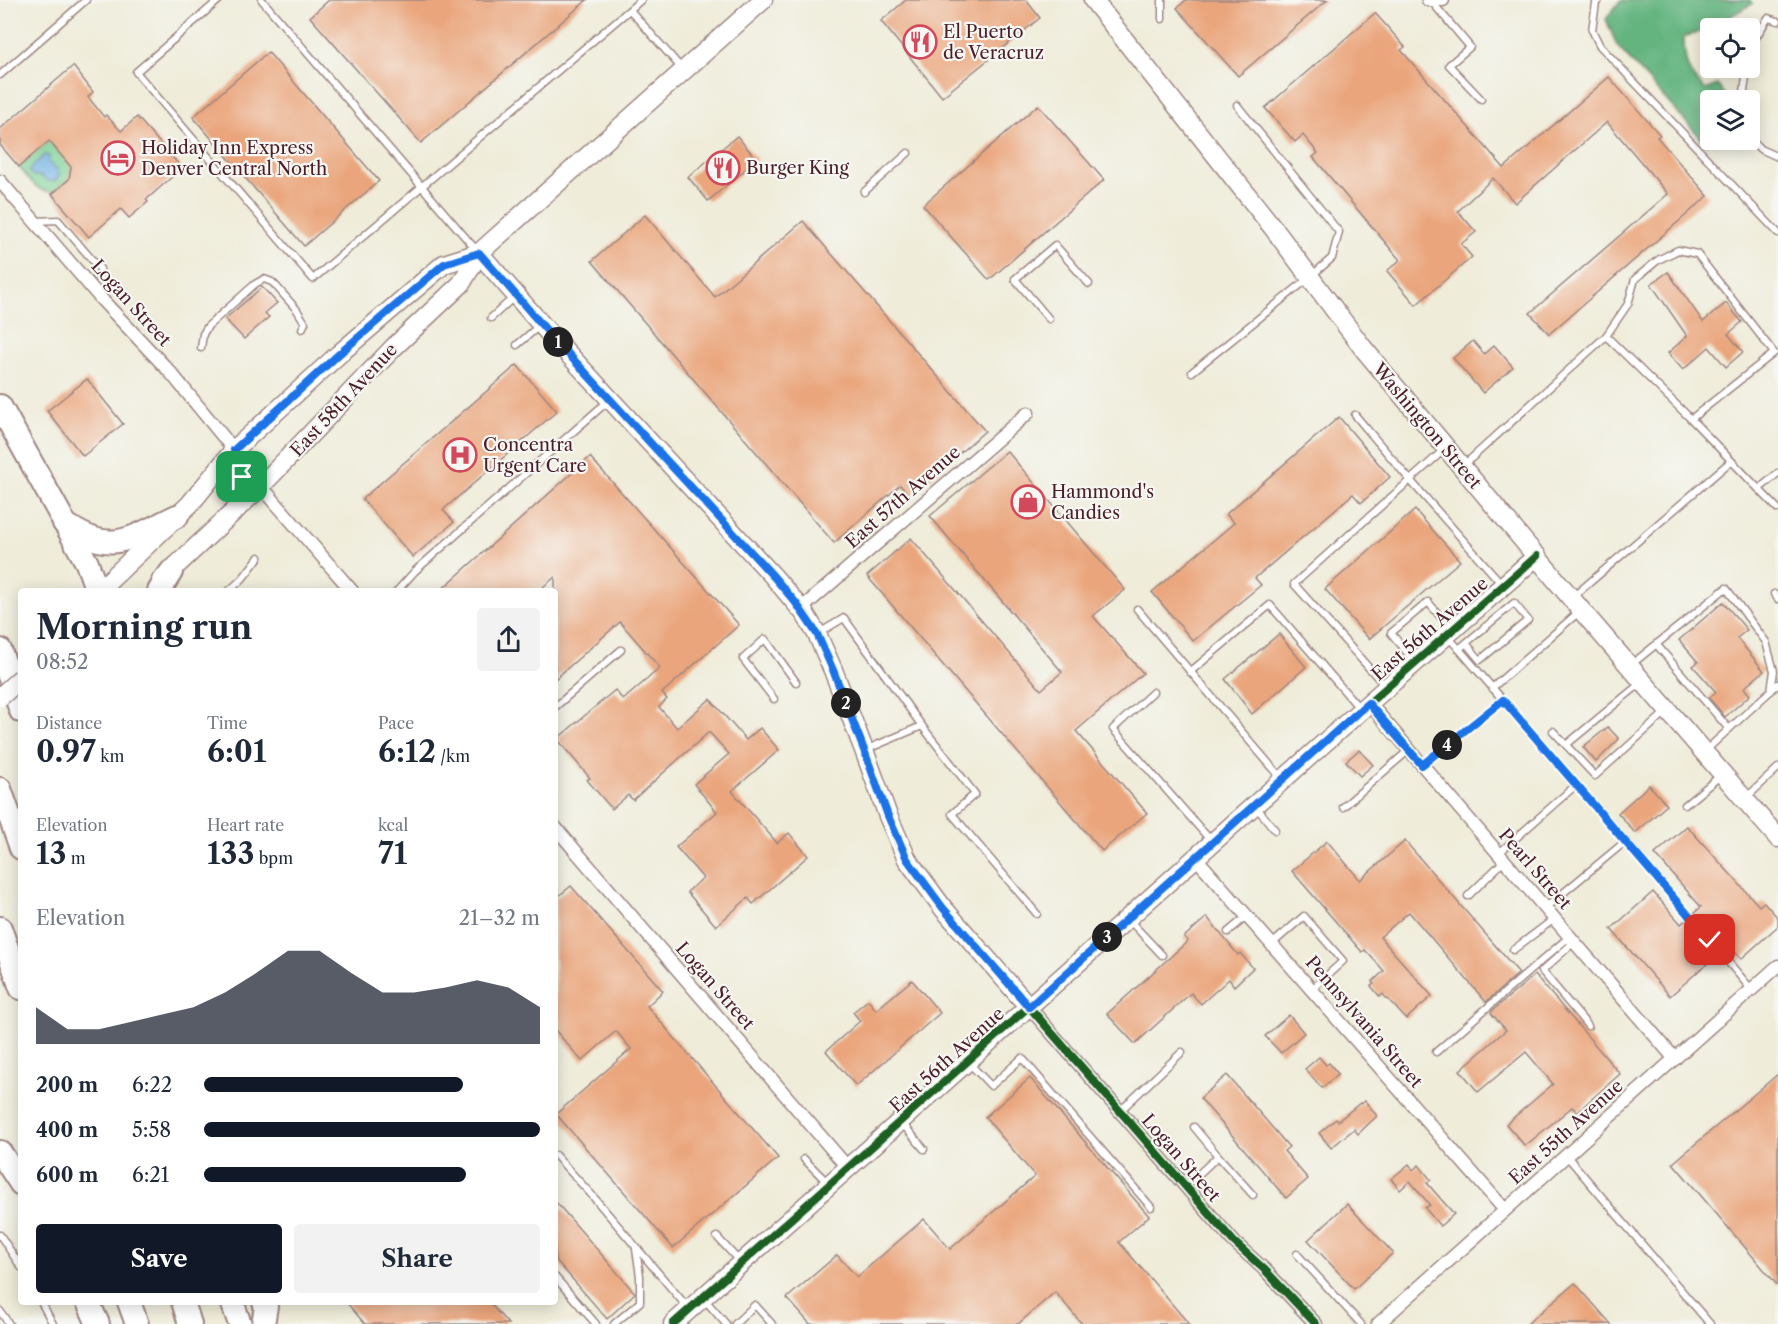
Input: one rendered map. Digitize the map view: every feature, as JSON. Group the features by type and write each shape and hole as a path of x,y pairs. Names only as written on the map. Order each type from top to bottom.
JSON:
{"highway":[{"path":"0,406 87,563 95,588"},
{"path":"63,522 86,536 109,542 128,539 177,516"},
{"path":"161,588 171,572"},
{"path":"0,650 18,702"},
{"path":"0,789 18,840"},
{"path":"0,928 18,979"},
{"path":"0,1152 18,1179"},
{"path":"89,1305 98,1324"},
{"path":"130,1305 137,1324"},
{"path":"184,1305 190,1324"},
{"path":"233,1305 240,1324"},
{"path":"262,1324 266,1305"}],"main road":[{"name":"East 58th Avenue","path":"152,588 261,486 394,347 461,284 479,253 763,0"},
{"name":"Washington Street","path":"1093,0 1226,167 1363,348 1576,604 1778,838"},
{"name":"East 58th Avenue","path":"105,588 106,584 190,504 234,450 339,354 444,264 479,253"},
{"path":"479,253 801,609 817,634 833,670 888,816 907,859 943,908 1029,1007"},
{"path":"234,450 241,467 242,477 241,493 236,510"},
{"name":"East 56th Avenue","path":"673,1324 1386,687 1537,556"},
{"path":"0,697 18,681"}],"street":[{"name":"Logan Street","path":"0,181 103,301 171,373 234,450"},
{"name":"East 57th Avenue","path":"801,609 1028,413"},
{"path":"261,486 349,588"},
{"name":"Pearl Street","path":"1365,706 1409,750 1675,1059"},
{"name":"Logan Street","path":"558,831 848,1168"},
{"name":"Pennsylvania Street","path":"1196,858 1505,1210"},
{"name":"East 55th Avenue","path":"1378,1324 1778,966"},
{"name":"Logan Street","path":"1029,1007 1234,1242 1265,1270 1316,1324"}],"lane":[{"path":"0,75 86,0"},
{"path":"219,0 135,72 313,279 641,0"},
{"path":"262,0 479,253"},
{"path":"1162,0 1162,19"},
{"path":"1434,0 1470,47 1449,65 1481,99"},
{"path":"1599,0 1596,3 1592,30 1600,46 1778,233"},
{"path":"630,10 684,70"},
{"path":"1760,31 1768,18 1778,21"},
{"path":"1192,372 1332,258 1339,232 1237,105"},
{"path":"1760,148 1778,157"},
{"path":"864,192 908,153"},
{"path":"34,221 58,220 100,269"},
{"path":"1049,319 1015,279 1055,245 1089,284"},
{"path":"1462,467 1606,336 1628,304 1635,279 1658,260 1678,250 1697,254 1774,354 1691,419"},
{"path":"201,348 203,334 208,326 255,284 264,279 272,282 302,316 305,322 302,329"},
{"path":"491,318 516,295"},
{"path":"517,345 541,324"},
{"path":"1606,336 1778,509"},
{"path":"400,588 416,571 610,399"},
{"path":"1355,415 1504,585"},
{"path":"1386,687 1294,584 1446,448"},
{"path":"1492,688 1576,604 1731,461"},
{"path":"1759,489 1778,474"},
{"path":"232,588 259,557"},
{"path":"1629,666 1726,588 1766,642 1774,671 1771,691"},
{"path":"1415,662 1391,633 1428,602 1459,649 1752,990"},
{"path":"1459,649 1466,643 1514,603 1528,620 1480,660 1466,643"},
{"path":"1190,672 1270,605 1365,706"},
{"path":"1137,609 1283,780"},
{"path":"817,634 844,618 922,726 975,794 952,814 1037,914"},
{"path":"774,699 743,659 765,639 796,682"},
{"path":"1656,644 1729,729"},
{"path":"558,704 621,650"},
{"path":"1566,745 1642,681"},
{"path":"1704,752 1778,684"},
{"path":"1153,692 1113,729 1213,842"},
{"path":"1422,765 1503,700"},
{"path":"1553,731 1594,776 1668,711"},
{"path":"864,750 922,726"},
{"path":"1343,807 1409,750"},
{"path":"1744,799 1778,768"},
{"path":"1685,805 1723,774"},
{"path":"1467,896 1501,857 1576,785"},
{"path":"1254,805 1275,830"},
{"path":"1545,908 1626,842"},
{"path":"1228,932 1246,916"},
{"path":"1271,944 1304,916 1343,961 1311,990"},
{"path":"1128,918 1161,955"},
{"path":"1513,950 1554,919"},
{"path":"1572,939 1542,971 1588,1026"},
{"path":"1436,1052 1572,939"},
{"path":"1119,1111 1182,1052"},
{"path":"968,1062 991,1086 1022,1058 1151,1207"},
{"path":"900,1122 924,1149"},
{"path":"1194,1127 1253,1195"},
{"path":"1566,1155 1710,1324"},
{"path":"1185,1186 1218,1156"},
{"path":"558,1158 636,1248 696,1303 726,1324"},
{"path":"804,1159 829,1185"},
{"path":"0,1235 18,1262"},
{"path":"717,1237 741,1263"},
{"path":"614,1324 640,1302 640,1276 636,1248"},
{"path":"1298,1254 1361,1324"},
{"path":"558,1280 596,1324"},
{"path":"43,1305 53,1324"},
{"path":"735,1324 755,1305 772,1324"},
{"path":"0,1311 9,1324"}],"green space":[{"path":"1624,0 1750,0 1752,4 1727,18 1700,18 1700,32 1684,37 1688,67 1695,79 1706,90 1700,90 1700,137 1617,46 1606,19 1619,2"},
{"path":"1717,85 1721,90 1706,90"},
{"path":"50,140 71,167 69,179 52,193 37,187 19,167"}],"water":[{"path":"44,155 49,156 48,162 58,170 59,176 55,181 47,181 41,176 34,176 29,171"}],"building":[{"path":"329,0 587,0 421,143 310,17"},
{"path":"906,0 1026,0 1040,18 942,97 881,21"},
{"path":"1186,0 1327,0 1238,76 1177,8"},
{"path":"1375,13 1405,47 1401,50 1504,168 1609,77 1660,135 1657,137 1708,196 1549,334 1530,313 1668,194 1607,122 1515,203 1493,178 1458,211 1476,232 1461,244 1472,257 1416,305 1387,271 1400,260 1313,157 1318,153 1303,135 1295,142 1265,108"},
{"path":"268,52 379,181 304,246 193,117"},
{"name":"Holiday Inn Express Denver Central North","path":"73,66 93,92 88,97 104,117 106,115 121,131 137,117 182,168 129,218 121,209 89,237 52,194 69,179 71,167 49,141 19,167 0,145 0,129"},
{"path":"1038,105 1104,180 989,280 923,205"},
{"name":"Burger King","path":"737,136 757,160 708,201 688,177"},
{"path":"645,215 715,297 803,221 985,431 910,496 900,485 834,543 592,261"},
{"path":"1668,272 1703,322 1726,303 1742,322 1728,334 1743,352 1726,367 1709,347 1683,370 1668,353 1687,336 1651,284"},
{"path":"262,287 277,303 265,313 269,317 244,339 225,319"},
{"path":"1473,341 1484,354 1494,345 1513,367 1483,393 1453,358"},
{"name":"Concentra Urgent Care","path":"517,365 557,411 443,510 454,522 413,557 362,499"},
{"path":"87,379 123,424 83,456 47,411"},
{"path":"1339,417 1390,477 1361,503 1353,494 1255,578 1261,585 1193,641 1152,592 1234,523 1226,514"},
{"path":"1007,451 1125,590 1093,616 1143,673 1076,731 1147,813 1102,851 867,576 911,538 1041,690 1062,672 930,516"},
{"path":"590,457 739,625 662,693 667,699 659,707 677,728 710,699 746,740 760,728 779,750 732,791 777,843 789,833 808,856 753,904 748,898 716,926 687,892 703,878 676,847 717,812 694,784 729,754 709,732 633,800 628,795 612,809 587,780 590,778 558,740 615,690 623,700 660,668 620,622 558,676 558,588 555,588 555,577 542,588 443,588"},
{"path":"1415,510 1460,561 1369,639 1325,589"},
{"path":"1723,602 1747,630 1737,638 1764,671 1744,688 1750,695 1725,717 1709,698 1716,692 1693,666 1698,662 1679,640"},
{"path":"1279,634 1306,667 1252,714 1225,679"},
{"path":"1608,727 1619,739 1596,762 1583,747"},
{"path":"1359,750 1373,765 1360,776 1346,761"},
{"path":"1649,785 1667,805 1635,833 1618,813"},
{"path":"1687,826 1759,906 1764,902 1778,918 1778,926 1741,959 1729,945 1724,949 1694,913 1701,907 1655,854"},
{"path":"1327,841 1360,880 1405,841 1519,973 1486,1002 1409,912 1380,937 1432,996 1406,1019 1383,994 1380,997 1371,986 1374,984 1372,982 1384,971 1365,950 1362,952 1292,871"},
{"path":"571,886 663,991 647,1006 778,1158 673,1248 558,1116 558,1112 631,1049 616,1031 582,1061 558,1033 558,897"},
{"path":"1653,892 1681,924 1686,920 1716,956 1670,996 1611,929"},
{"path":"1207,917 1238,955 1240,953 1253,968 1234,986 1229,979 1201,1004 1191,993 1135,1044 1107,1014 1188,941 1184,937"},
{"path":"1535,975 1620,1074 1577,1112 1572,1107 1525,1146 1506,1124 1553,1084 1526,1052 1478,1092 1460,1070 1506,1030 1491,1013"},
{"path":"912,980 940,1013 856,1086 826,1051 860,1021 853,1012 868,1000 876,1010"},
{"path":"1289,1015 1304,1033 1281,1053 1265,1036"},
{"path":"1319,1057 1326,1065 1329,1063 1338,1074 1322,1088 1305,1069"},
{"path":"1778,1074 1778,1286 1673,1163"},
{"path":"1227,1075 1289,1147 1284,1151 1308,1179 1286,1198 1200,1098"},
{"path":"1030,1078 1149,1216 1119,1242 1189,1324 1082,1324 1055,1292 1018,1324 810,1324 787,1298 837,1255 857,1277 924,1219 950,1249 1035,1176 985,1117"},
{"path":"1365,1101 1377,1116 1358,1134 1354,1129 1331,1148 1319,1133"},
{"path":"1409,1164 1413,1170 1419,1165 1431,1180 1427,1183 1454,1214 1440,1226 1425,1208 1430,1205 1410,1181 1400,1190 1391,1179"},
{"path":"558,1204 635,1293 607,1319 558,1262"},
{"path":"1347,1204 1393,1253 1354,1289 1308,1240"},
{"path":"1575,1283 1611,1324 1527,1324"},
{"path":"349,1305 492,1305 508,1324 365,1324"}],"cycle path":[{"path":"479,253 805,614 833,670 899,844 916,872 943,908 1234,1242 1265,1270 1316,1324"},
{"path":"673,1324 1537,556"}],"place":[{"name":"El Puerto de Veracruz","path":"920,42"},
{"name":"Holiday Inn Express Denver Central North","path":"118,158"},
{"name":"Burger King","path":"723,168"},
{"name":"Concentra Urgent Care","path":"460,455"},
{"name":"Hammond's Candies","path":"1028,502"}],"route":[{"path":"242,477 241,467 234,450 339,354 444,264 479,253 805,614 833,670 888,816 907,859 943,908 1029,1007 1368,703 1422,765 1503,700 1710,940"}]}
